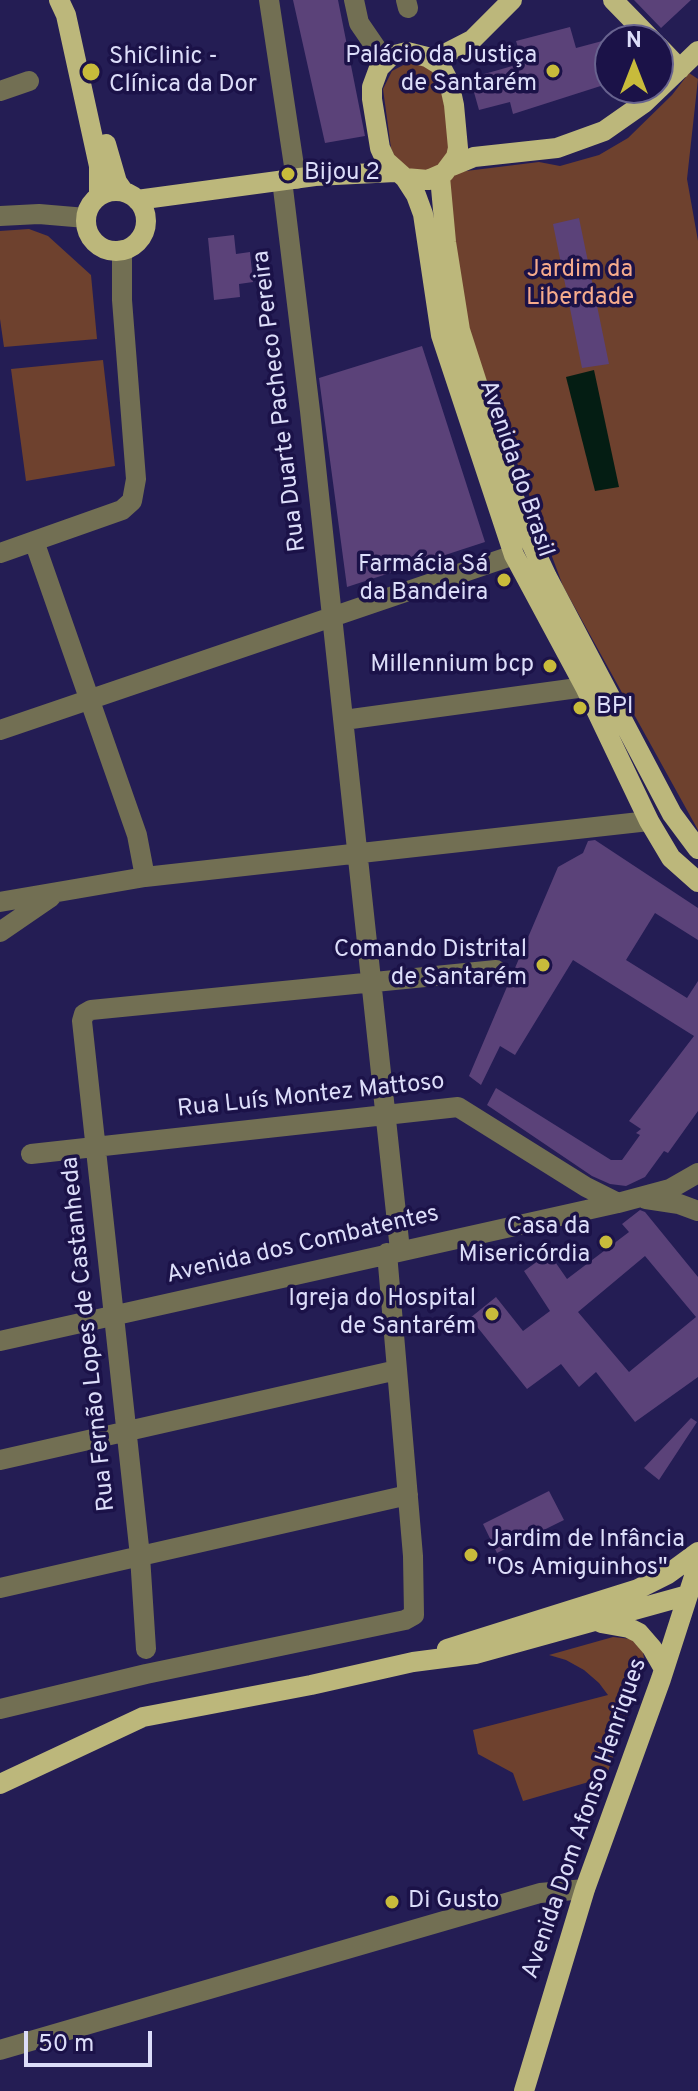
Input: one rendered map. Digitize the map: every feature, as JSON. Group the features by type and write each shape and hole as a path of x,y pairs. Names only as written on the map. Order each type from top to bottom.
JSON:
{"main road":[{"path":"59,0 66,15 99,166 99,196"},
{"path":"71,0 76,10 89,84 130,196 142,234 130,247 122,250 103,248 96,243 86,227 86,218 99,196 111,191 130,196 159,197 204,190"},
{"path":"433,60 472,40 512,0"},
{"path":"613,0 636,24"},
{"path":"130,196 333,174 400,175 428,180 474,157 542,151 572,144 624,119 698,51"},
{"path":"400,175 386,161 380,148 372,87 385,61 407,52 440,65 449,82 458,148 446,172"},
{"path":"674,63 680,69"},
{"path":"333,174 362,163 380,148"},
{"name":"Avenida do Brasil","path":"446,172 446,242 460,330 524,528 672,814 698,849"},
{"name":"Avenida do Brasil","path":"400,175 416,195 423,214 441,335 514,555 585,687 649,821 671,858 698,882"},
{"path":"130,196 135,190 159,197"},
{"path":"413,1662 471,1640 638,1589 668,1574 698,1552"},
{"name":"Avenida Dom Afonso Henriques","path":"524,2091 585,1889 692,1590 698,1564"},
{"path":"0,1784 143,1717 413,1662 475,1654 593,1622 692,1590"},
{"path":"593,1622 629,1628 639,1633 664,1669"}],"street":[{"name":"Rua Duarte Pacheco Pereira","path":"0,1709 146,1674 405,1620 414,1615 397,1370 387,1114 331,617 269,0"},
{"path":"354,0 359,23 385,61"},
{"path":"0,91 29,81"},
{"path":"0,216 39,214 86,218"},
{"path":"0,553 122,510 132,501 136,479 125,351 122,250"},
{"path":"34,541 137,835 145,877"},
{"path":"0,730 514,555"},
{"path":"344,720 585,687"},
{"path":"0,902 145,877 649,821"},
{"path":"0,932 61,890"},
{"path":"373,981 496,970"},
{"name":"Rua Fernão Lopes de Castanheda","path":"146,1649 140,1556 82,1021 84,1014 91,1010 373,981"},
{"name":"Rua Luís Montez Mattoso","path":"31,1154 458,1107 586,1187 628,1201"},
{"path":"628,1201 670,1189 698,1173"},
{"path":"628,1201 679,1204 698,1211"},
{"name":"Avenida dos Combatentes","path":"0,1341 628,1201"},
{"path":"0,1460 397,1370"},
{"path":"0,1588 408,1495"},
{"path":"0,2050 540,1893 585,1889"}],"green space":[{"path":"409,62 436,69 454,146 434,171 412,171 395,158 391,148 383,89 392,71"},
{"name":"Jardim da Liberdade","path":"689,73 698,79 687,179 698,241 698,830 563,586 468,331 452,244 447,177 458,172 539,162 560,166 599,155 628,138 663,104 674,104 674,92"},
{"path":"29,229 48,236 91,275 97,339 4,347 0,319 0,231"},
{"path":"103,360 115,466 26,481 11,369"},
{"path":"613,1637 631,1639 643,1652 645,1665 606,1777 523,1801 513,1773 478,1754 473,1730 608,1695 584,1670 549,1655"}],"shaded area":[{"path":"594,370 619,487 595,491 566,377"}],"building":[{"path":"293,0 338,0 365,136 325,143"},
{"path":"634,0 691,0 665,24 657,24"},
{"name":"Palácio da Justiça de Santarém","path":"570,27 576,48 594,43 594,88 513,114 510,102 479,110 470,78 523,63 516,41"},
{"path":"579,218 609,364 582,368 553,224"},
{"path":"234,235 236,254 250,252 253,282 239,284 240,297 214,300 208,238"},
{"path":"422,346 485,542 347,587 319,378"},
{"name":"Comando Distrital de Santarém","path":"595,840 698,908 698,940 655,913 626,960 687,998 698,981 698,1111 668,1153 664,1151 645,1177 626,1186 610,1184 592,1176 487,1105 496,1088 611,1160 622,1160 640,1135 636,1133 641,1129 629,1121 694,1036 573,960 515,1055 500,1046 481,1085 469,1076 558,867 583,853 588,841"},
{"name":"Igreja do Hospital de Santarém","path":"640,1210 645,1212 698,1277 698,1377 635,1422 596,1372 579,1387 561,1364 527,1389 470,1318 496,1297 523,1331 550,1311 524,1271 549,1253 567,1279 629,1232 622,1224","holes":["645,1256 696,1317 629,1372 578,1312"]},
{"path":"691,1418 697,1422 659,1480 644,1468"},
{"path":"549,1491 564,1520 497,1553 483,1524"}],"place":[{"name":"Palácio da Justiça de Santarém","path":"553,71"},
{"name":"ShiClinic - Clínica da Dor","path":"91,72"},
{"name":"Bijou 2","path":"288,174"},
{"name":"Farmácia Sá da Bandeira","path":"504,580"},
{"name":"Millennium bcp","path":"550,666"},
{"name":"BPI","path":"580,708"},
{"name":"Comando Distrital de Santarém","path":"543,965"},
{"name":"Casa da Misericórdia","path":"606,1242"},
{"name":"Igreja do Hospital de Santarém","path":"492,1314"},
{"name":"Jardim de Infância \"Os Amiguinhos\"","path":"471,1555"},
{"name":"Di Gusto","path":"392,1902"}]}
